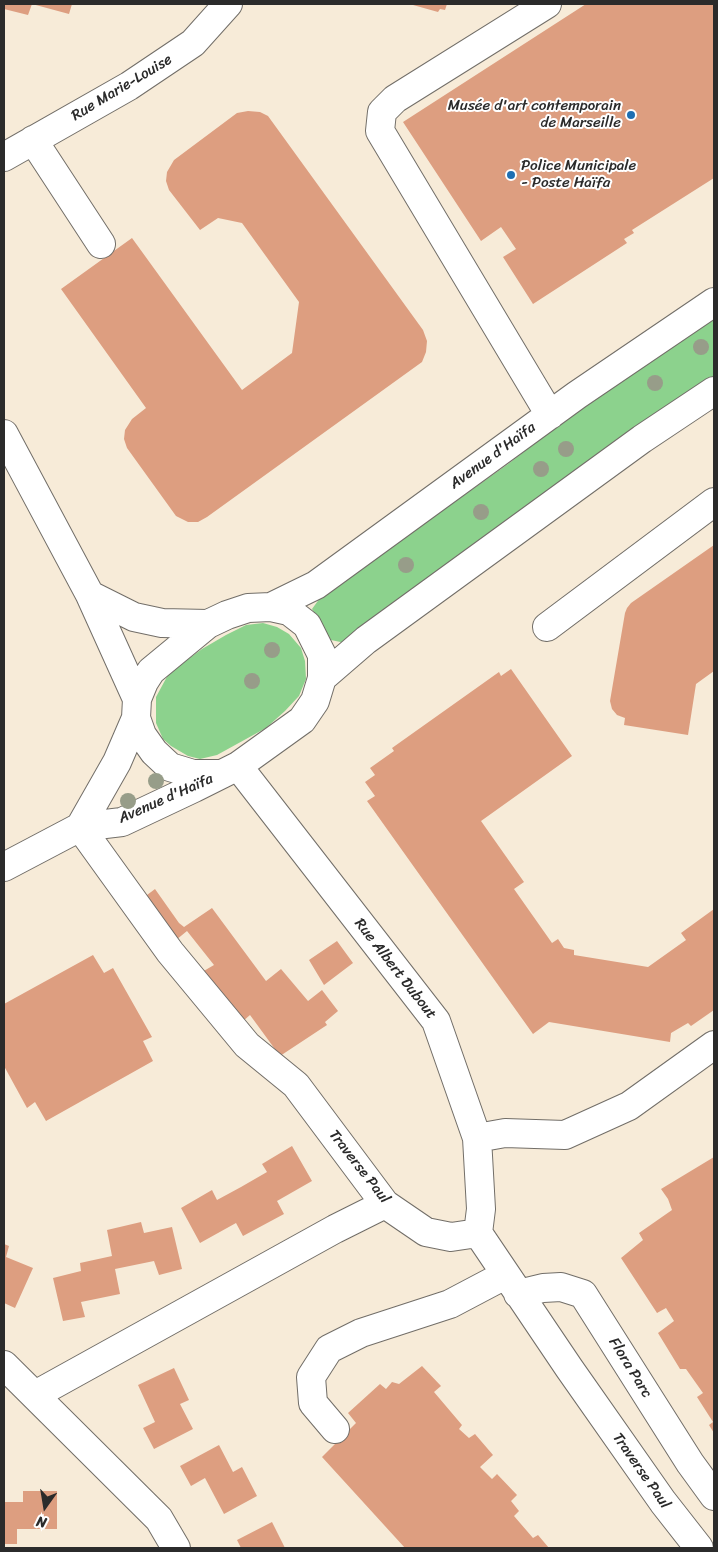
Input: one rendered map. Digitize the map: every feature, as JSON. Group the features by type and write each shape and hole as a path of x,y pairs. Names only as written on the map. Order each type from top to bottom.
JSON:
{"street":[{"name":"Rue Marie-Louise","path":"4,157 129,86 193,43 228,4"},
{"path":"547,4 395,99 382,112 380,131 550,415"},
{"path":"33,140 101,244"},
{"name":"Avenue d'Haïfa","path":"271,607 316,585 550,415 714,302"},
{"path":"322,678 366,640 642,440 714,391"},
{"path":"4,434 90,595 136,708 142,735 154,752 170,767 193,774 230,770 302,720 315,701 322,678 322,654 307,625 289,611 271,607 248,608 208,624 152,671 144,682 136,708 117,762 80,827"},
{"path":"547,627 714,502"},
{"path":"90,595 134,617 162,623 208,624"},
{"name":"Avenue d'Haïfa","path":"4,867 80,827 122,822 230,770"},
{"name":"Rue Albert Dubout","path":"230,770 436,1021 477,1138 482,1209 478,1233"},
{"name":"Traverse Paul","path":"80,827 170,952 247,1045 296,1085 385,1204 426,1232 451,1237 478,1233 663,1502 699,1548"},
{"path":"477,1138 505,1133 565,1135 629,1106 714,1044"},
{"path":"35,1395 335,1229 385,1204"},
{"name":"Flora Parc","path":"335,1429 314,1403 311,1377 329,1349 361,1332 512,1284 543,1288 561,1287 583,1294 690,1463 714,1496"},
{"path":"4,1365 159,1519 176,1548"}],"green space":[{"path":"714,316 714,380 345,643 331,640 312,609 320,598 508,464 585,405"},
{"path":"263,623 277,627 289,634 301,648 305,661 306,679 299,696 266,728 217,755 200,759 188,756 171,746 163,739 156,723 156,697 169,673 202,649 226,635 246,625"}],"building":[{"path":"4,4 32,4 28,15 4,9"},
{"path":"32,4 72,4 69,14"},
{"path":"413,4 447,4 445,10 440,9 438,12"},
{"path":"586,4 714,4 714,178 632,230 634,233 624,239 627,243 533,304 503,257 516,249 501,227 481,241 403,122"},
{"path":"248,111 260,112 268,116 423,330 427,341 426,352 422,362 207,517 198,522 188,522 176,516 127,448 124,439 125,430 132,419 146,408 61,289 132,238 242,390 292,353 299,302 242,223 218,218 200,230 169,190 166,181 167,172 174,160 237,113"},
{"path":"714,545 714,671 696,684 688,735 624,725 625,718 617,715 612,709 610,701 627,608 631,603"},
{"path":"511,669 572,756 481,821 524,882 514,889 552,943 558,939 564,948 574,950 574,955 648,967 686,940 681,933 714,909 714,1010 691,1026 688,1023 671,1033 670,1042 549,1022 533,1034 367,801 375,796 365,782 375,775 370,768 394,751 392,748 499,672 501,676"},
{"path":"155,889 179,923 184,927 212,908 266,981 281,969 308,1001 322,990 338,1011 325,1022 327,1025 280,1056 250,1015 242,1022 202,972 214,965 187,931 176,940 143,898"},
{"path":"337,941 353,963 324,985 309,960"},
{"path":"93,955 104,973 113,968 152,1037 143,1041 153,1061 46,1121 35,1102 27,1108 4,1066 4,1004"},
{"path":"292,1146 312,1181 277,1201 284,1214 243,1236 236,1223 200,1243 181,1208 212,1190 217,1200 241,1187 267,1172 262,1164"},
{"path":"714,1157 714,1433 709,1425 713,1422 697,1397 703,1393 686,1369 680,1369 658,1333 674,1321 666,1308 657,1313 621,1258 643,1240 639,1233 672,1210 668,1199 661,1189"},
{"path":"141,1222 144,1233 172,1227 182,1269 159,1275 154,1261 115,1269 120,1294 81,1302 85,1317 63,1321 53,1278 81,1271 80,1263 112,1256 107,1230"},
{"path":"4,1244 9,1246 6,1257 33,1268 15,1308 4,1303"},
{"path":"422,1366 441,1386 434,1392 462,1425 459,1429 469,1438 475,1434 493,1455 480,1467 492,1479 497,1474 517,1495 511,1501 519,1511 514,1516 533,1538 538,1535 549,1548 405,1548 322,1457 356,1423 348,1413 380,1384 386,1389 392,1382 399,1384"},
{"path":"174,1368 189,1400 180,1404 193,1429 154,1449 143,1428 155,1422 138,1385"},
{"path":"219,1445 233,1472 242,1467 257,1496 224,1514 205,1478 191,1486 180,1466"},
{"path":"23,1491 57,1491 57,1529 17,1529 17,1544 4,1544 4,1502 23,1502"},
{"path":"272,1522 285,1548 241,1548 237,1540"}],"place":[{"name":"Musée d'art contemporain de Marseille","path":"631,115"},
{"name":"Police Municipale - Poste Haïfa","path":"511,175"}]}
